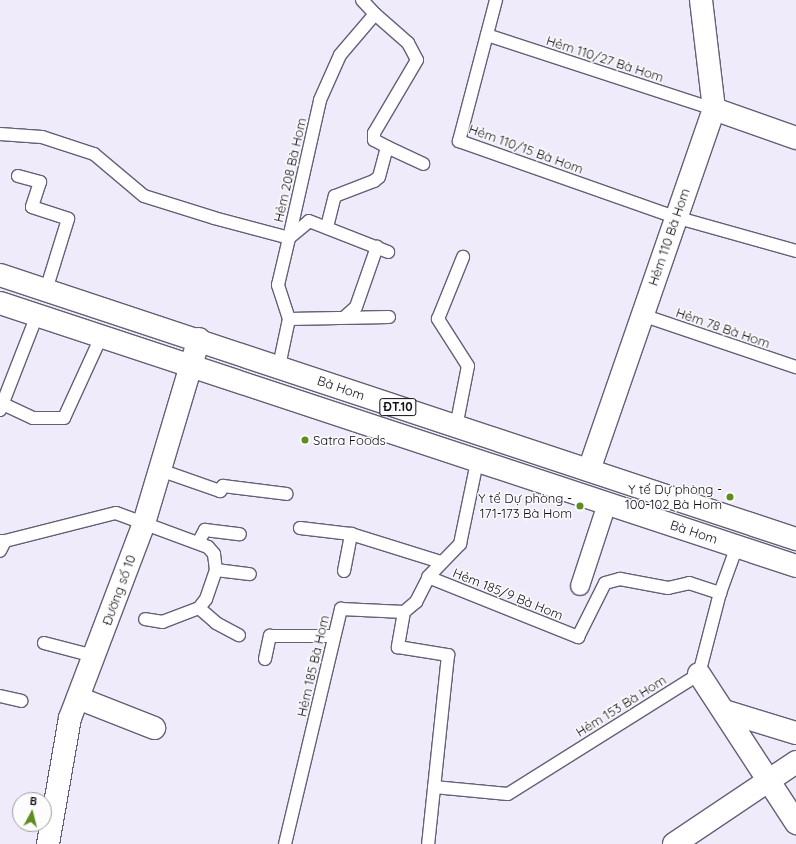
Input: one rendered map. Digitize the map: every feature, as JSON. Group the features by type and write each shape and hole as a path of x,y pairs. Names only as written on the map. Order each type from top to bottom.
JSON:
{"main road":[{"name":"Hẻm 110 Bà Hom","path":"589,470 675,217 714,109 700,0"},
{"path":"714,109 796,138"},
{"name":"Bà Hom","path":"0,275 199,339 456,428 589,470 796,539"},
{"name":"Bà Hom","path":"0,303 191,368 796,566"},
{"name":"Đường số 10","path":"48,844 70,718 144,523 199,339"},
{"path":"699,674 796,823"},
{"path":"78,698 154,728"},
{"path":"724,711 796,733"},
{"path":"674,844 770,783 796,762"}],"street":[{"path":"580,586 607,504"}],"lane":[{"path":"362,0 375,14 408,43 417,60 374,133 374,140 387,148 424,164"},
{"name":"Hẻm 110/15 Bà Hom","path":"496,0 458,141 675,217"},
{"name":"Hẻm 208 Bà Hom","path":"279,366 288,319 278,285 320,100 340,55 375,14"},
{"name":"Hẻm 110/27 Bà Hom","path":"487,35 714,109"},
{"path":"0,134 42,137 94,154 144,196 289,238 309,221 383,249 356,307 346,316"},
{"path":"327,228 335,196 374,181 379,177 387,148"},
{"path":"18,176 40,182 32,207 68,219 46,290"},
{"path":"675,217 796,251"},
{"path":"456,428 468,366 438,320 463,257"},
{"path":"37,315 1,407 33,418 64,418 100,337"},
{"name":"Hẻm 78 Bà Hom","path":"642,315 796,367"},
{"path":"288,319 346,316 389,317"},
{"path":"428,844 448,655 398,647 404,612 416,602 428,577 460,544 477,462"},
{"path":"160,470 220,491 223,486 287,494"},
{"path":"2,545 107,513 144,523 198,543 214,554 216,570 206,599 199,608 163,622 145,620"},
{"path":"300,528 351,534 441,562"},
{"path":"198,543 205,530 240,534"},
{"path":"344,571 351,534"},
{"path":"699,674 720,593 737,546"},
{"path":"216,570 250,574"},
{"name":"Hẻm 185/9 Bà Hom","path":"428,577 578,637 605,583 620,579 668,588 689,584 720,593"},
{"path":"199,608 216,623 239,635"},
{"name":"Hẻm 185 Bà Hom","path":"285,844 341,608 404,612"},
{"path":"265,659 270,636 334,636"},
{"path":"44,643 94,656"},
{"name":"Hẻm 153 Bà Hom","path":"434,787 508,794 699,674"},
{"path":"0,696 21,701"}],"place":[{"name":"Satra Foods","path":"305,440"},
{"name":"Y tế Dự phòng - 100-102 Bà Hom","path":"730,497"},
{"name":"Y tế Dự phòng - 171-173 Bà Hom","path":"580,506"}]}
